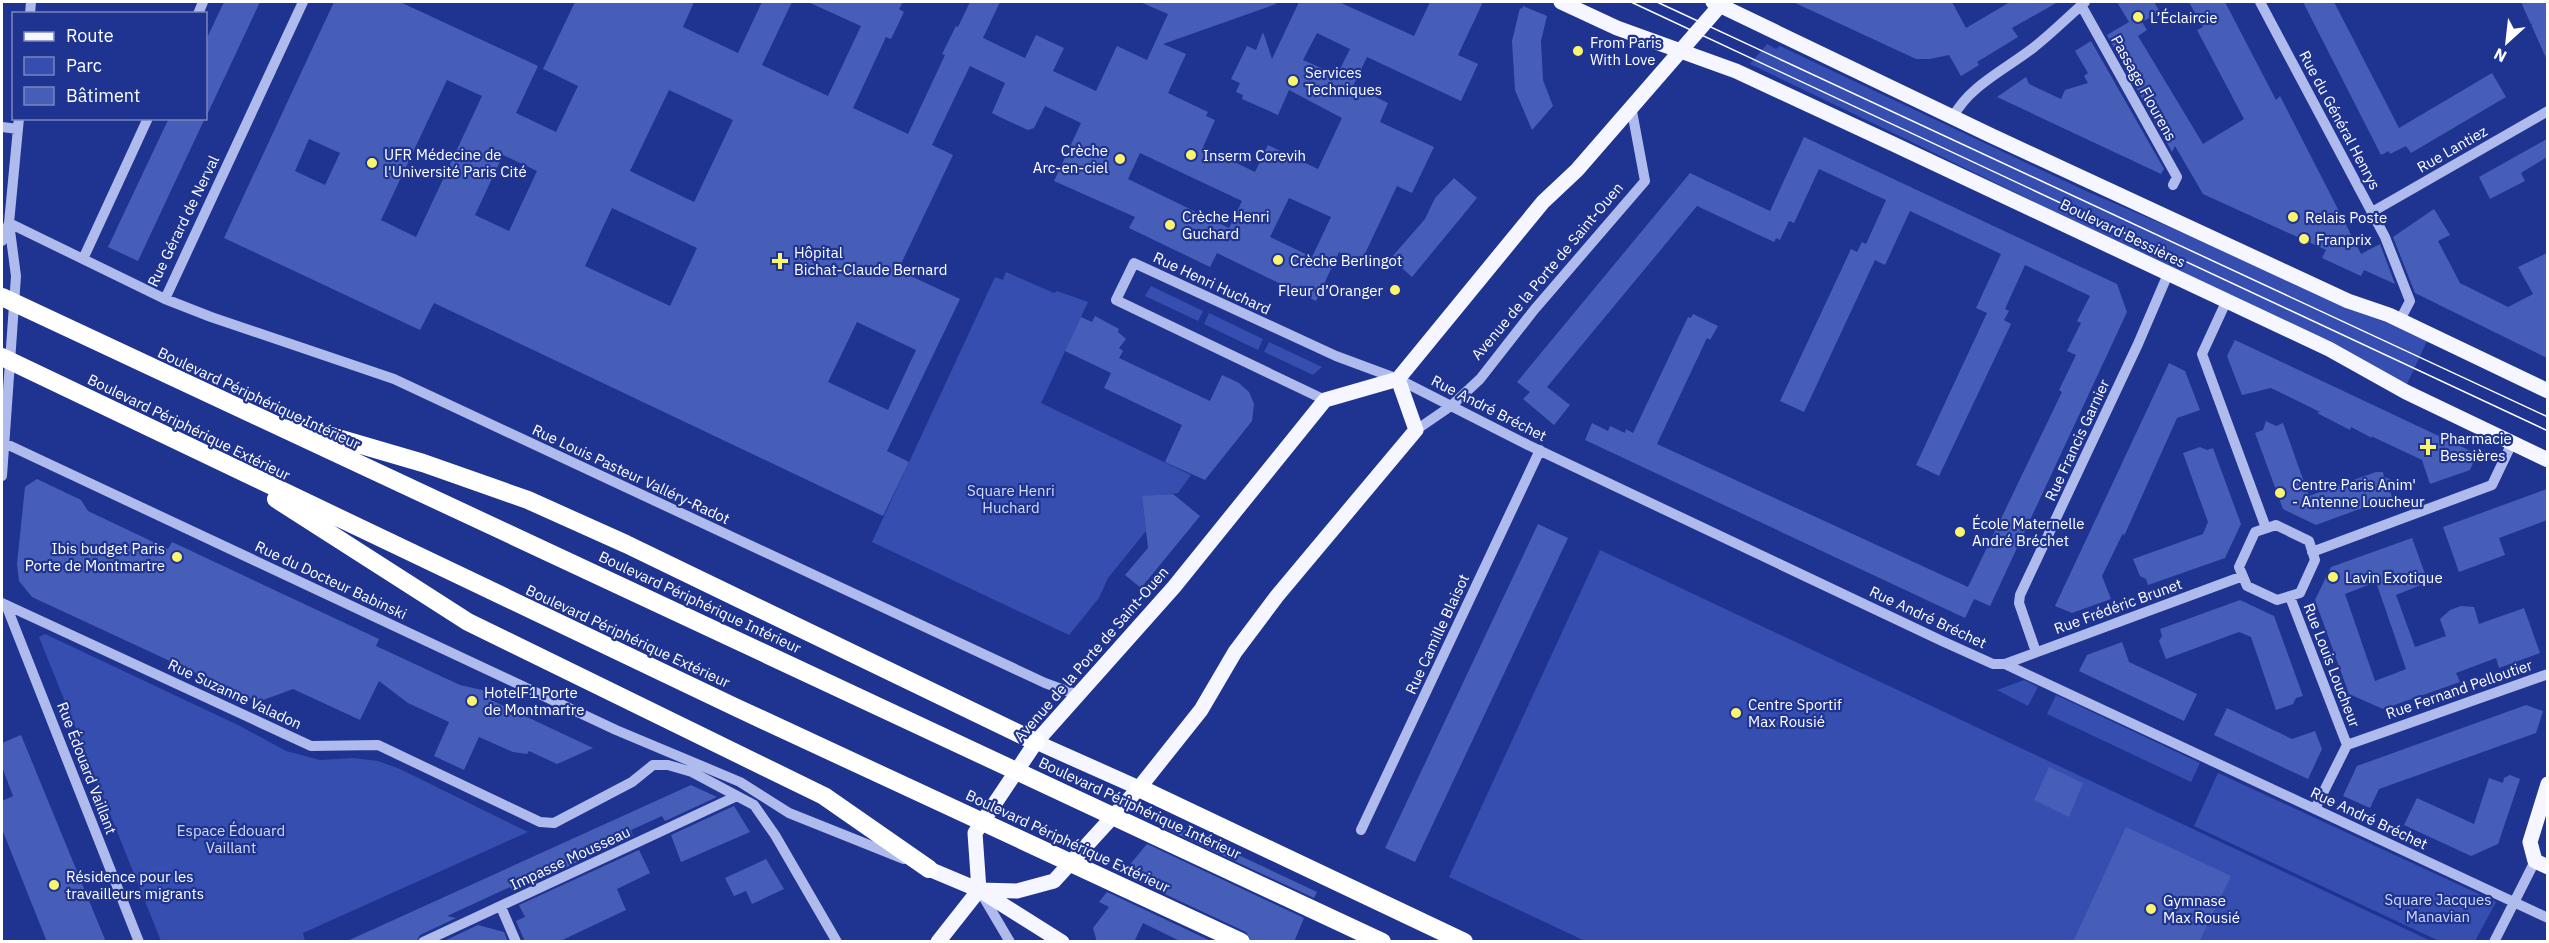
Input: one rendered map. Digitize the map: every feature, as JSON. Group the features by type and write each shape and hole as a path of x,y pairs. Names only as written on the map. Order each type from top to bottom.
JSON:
{"highway":[{"name":"Boulevard Périphérique Intérieur","path":"2,297 1382,942"},
{"name":"Boulevard Périphérique Extérieur","path":"2,357 735,707 1241,942"},
{"path":"234,407 423,463 528,500 626,544 1036,742"},
{"path":"200,452 468,622 824,796 929,869"},
{"path":"1138,788 1464,942"}],"main road":[{"name":"Boulevard Bessières","path":"1561,2 1617,28 1746,76 2329,349 2406,392 2547,460"},
{"path":"1325,400 1398,379 1544,202 1577,170 1719,3 1953,117 2348,301 2400,320 2547,391"},
{"path":"1398,379 1416,430"},
{"name":"Avenue de la Porte de Saint-Ouen","path":"1325,400 1174,586 1036,742 975,832 979,890 1017,891 1054,880 1138,788 1201,710 1235,652 1277,596 1416,430"},
{"path":"1036,742 1138,788"},
{"path":"2538,861 2530,842 2547,784"},
{"path":"929,869 979,890 1062,942"},
{"path":"938,942 979,890"}],"street":[{"name":"Rue Gérard de Nerval","path":"9,223 165,299 303,2"},
{"name":"Rue du Général Henrys","path":"2260,2 2385,237 2410,301 2400,320"},
{"path":"1953,117 1960,104 1976,89 2035,47 2083,3"},
{"name":"Passage Flourens","path":"2083,3 2177,177 2173,185"},
{"name":"Avenue de la Porte de Saint-Ouen","path":"1416,430 1451,406 1480,379 1534,310 1645,181 1631,106"},
{"name":"Rue Lantiez","path":"2372,212 2547,111"},
{"path":"83,259 147,120"},
{"path":"2,127 18,124 9,223 16,276 2,476"},
{"path":"2,241 9,223"},
{"name":"Rue Henri Huchard","path":"1325,400 1116,300 1134,263 1336,356 1398,379"},
{"name":"Rue Francis Garnier","path":"2036,652 2019,603 2020,595 2139,344 2168,274"},
{"name":"Rue Louis Pasteur Valléry-Radot","path":"165,299 211,317 394,379 1045,683 1078,695"},
{"path":"2226,302 2202,354 2266,528"},
{"name":"Rue André Bréchet","path":"1398,379 1540,450 1992,664 2005,664 2547,918"},
{"name":"Rue du Docteur Babinski","path":"3,443 616,730 740,782 789,813 929,869"},
{"path":"2313,552 2492,485 2512,443"},
{"name":"Rue Camille Blaisot","path":"1360,830 1540,450"},
{"path":"2276,525 2309,541 2313,552 2315,560 2300,592 2277,600 2247,586 2239,567 2254,532 2276,525"},
{"name":"Rue Frédéric Brunet","path":"2005,664 2243,576"},
{"name":"Rue Louis Loucheur","path":"2290,597 2347,745 2315,809"},
{"name":"Rue Suzanne Valadon","path":"4,604 310,746 378,745 540,822 554,823 632,782 653,765"},
{"name":"Rue Édouard Vaillant","path":"4,604 139,942"},
{"name":"Rue Fernand Pelloutier","path":"2347,745 2547,674"},
{"path":"650,743 653,765 668,765 692,772 733,798 754,805 763,816 837,942"},
{"name":"Impasse Mousseau","path":"423,942 733,798"},
{"path":"763,816 776,804"},
{"path":"2494,942 2538,861"},
{"path":"979,890 1010,942"},
{"path":"501,907 516,942"}],"green space":[{"path":"1767,44 1776,49 1780,46 2088,192 2258,265 2348,309 2388,323 2427,341 2407,384 1750,64"},
{"name":"Square Henri Huchard","path":"1006,272 1054,293 1057,291 1088,302 1041,403 1191,475 1178,493 1142,497 1146,531 1108,578 1099,598 1069,635 872,542 995,277 1003,280"},
{"path":"1151,286 1203,311 1198,321 1145,296"},
{"path":"1209,313 1263,339 1258,350 1204,324"},
{"path":"1269,342 1322,367 1313,375 1264,352"},
{"name":"Centre Sportif Max Rousié","path":"1600,550 2431,941 1585,941 1449,877"},
{"name":"Espace Édouard Vaillant","path":"45,634 240,726 286,751 320,760 352,758 378,761 400,769 528,832 303,933 305,941 161,941 39,637"},
{"path":"2024,680 2038,687 2028,706 1997,690"},
{"path":"2056,695 2200,763 2191,782 2047,714"},
{"name":"Square Jacques Manavian","path":"2218,773 2496,902 2475,941 2439,941 2194,826"}],"building":[{"path":"224,2 260,2 207,115 207,38"},
{"path":"334,2 400,2 538,66 516,113 556,132 578,86 543,69 575,2 694,2 683,27 738,53 762,2 792,2 762,65 828,96 861,26 808,2 903,2 899,9 904,12 891,39 886,37 853,108 908,134 945,55 942,54 970,2 1000,2 983,38 1025,58 1036,35 1064,48 1053,71 1096,91 1117,46 1147,60 1168,14 1140,2 1275,2 1276,4 1163,44 1186,54 1168,93 1208,112 1206,116 1215,120 1203,147 1255,172 1268,145 1318,169 1342,118 1289,90 1278,115 1242,99 1243,95 1236,92 1240,83 1231,79 1247,46 1256,50 1263,32 1272,59 1299,2 1339,2 1414,36 1430,2 1483,2 1458,55 1478,64 1461,101 1367,57 1353,86 1388,103 1380,122 1434,147 1412,193 1397,186 1361,262 1339,252 1316,301 1217,253 1210,267 1129,228 1135,217 1054,181 1081,123 1045,106 1034,128 1028,130 992,113 1005,83 970,66 932,145 953,155 898,270 960,299 887,451 909,462 883,516 434,303 420,330 224,238","holes":["1317,33 1350,49 1337,75 1303,60","447,80 482,96 416,237 381,220","669,90 733,120 694,202 630,171","309,139 340,153 325,185 295,171","1140,153 1242,201 1229,228 1128,179","503,155 537,171 509,231 475,215","1289,198 1331,217 1312,257 1270,237","612,208 697,248 670,306 585,266","857,322 916,350 888,410 828,382"]},
{"path":"1793,2 1952,2 1966,28 2010,2 2058,2 2012,28 2018,37 1977,62 1979,65 1961,76 1949,55 1916,59"},
{"path":"2117,2 2154,2 2160,12 2142,22 2147,30 2138,36 2203,144 2244,119 2197,30 2203,27 2189,2 2225,2 2276,100 2280,96 2361,254 2380,244 2395,284 2364,270 2361,276 2322,258 2326,250 2203,194 2175,146 2172,152 2107,35 2129,22"},
{"path":"2303,2 2334,2 2399,128 2492,73 2506,97 2411,153 2406,146 2390,154 2389,151 2381,155"},
{"path":"2521,2 2547,2 2547,60"},
{"path":"1523,6 1547,16 1541,41 1543,80 1553,106 1532,130 1515,90 1512,41 1520,8 1522,9"},
{"path":"2091,41 2164,169 2161,174 1997,97 2026,77 2029,84 2061,99 2065,90 2088,83 2084,76 2088,73 2075,51"},
{"path":"168,120 204,120 138,261 108,247"},
{"path":"1804,137 2117,284 2127,312 1990,606 1974,599 1965,618 1585,440 1592,423 1608,431 1610,426 1625,433 1626,429 1633,433 1688,317 1691,318 1693,314 1718,326 1710,340 1707,338 1657,444 1968,587 2062,392 2059,390 2076,355 2067,351 2081,323 2077,321 2090,296 2025,265 2005,309 2009,311 2004,320 2011,324 1939,476 1916,465 1987,313 1976,308 2001,254 1910,211 1885,265 1875,260 1804,412 1780,401 1851,249 1857,252 1862,242 1866,244 1886,200 1819,169 1794,223 1789,221 1780,240 1776,238 1774,242 1697,206 1547,387 1570,405 1554,425 1523,399 1530,392 1517,382 1690,173 1770,211"},
{"path":"2547,139 2547,157 2521,173 2525,181 2490,199 2479,177"},
{"path":"1454,178 1477,198 1412,277 1391,258 1425,219 1435,198"},
{"path":"2434,209 2450,235 2438,241 2460,283 2508,307 2533,294 2518,267 2547,253 2547,358 2415,293 2393,237"},
{"path":"1095,316 1119,329 1118,332 1126,339 1119,348 1123,351 1119,358 1210,401 1222,375 1239,383 1249,392 1254,404 1252,421 1205,480 1165,462 1182,425 1104,388 1111,373 1065,351 1081,317 1092,322"},
{"path":"2235,340 2477,454 2470,470 2430,484 2422,460 2351,427 2350,430 2317,413 2320,412 2271,388 2242,395 2227,356"},
{"path":"2169,363 2185,371 2200,410 2177,418 2124,536 2123,533 2102,576 2111,599 2072,613 2055,606"},
{"path":"2266,421 2276,426 2283,423 2309,496 2376,472 2383,472 2384,477 2390,479 2392,497 2316,525 2283,509 2255,433 2263,430"},
{"path":"2200,447 2207,450 2213,448 2241,524 2225,558 2148,585 2146,579 2140,576 2133,559 2203,534 2208,522 2183,453"},
{"path":"37,479 81,500 88,511 168,549 172,542 379,639 376,646 460,685 495,693 491,700 593,748 557,764 529,751 527,754 513,752 479,737 464,770 434,756 449,722 408,703 379,681 360,720 293,689 258,702 32,597 19,581 17,564 25,487"},
{"path":"2547,489 2547,520 2499,538 2505,555 2459,572 2443,527"},
{"path":"1173,494 1200,516 1141,588 1125,575 1148,548 1142,496"},
{"path":"1538,524 1568,538 1415,862 1385,848"},
{"path":"2412,538 2428,582 2396,595 2415,647 2446,636 2440,619 2450,610 2461,606 2474,607 2479,624 2524,608 2540,653 2499,668 2496,658 2456,673 2460,682 2383,709 2349,694 2315,600 2331,567","holes":["2376,582 2406,669 2375,681 2345,594"]},
{"path":"2240,600 2274,616 2303,696 2296,698 2293,704 2276,710 2251,637 2239,632 2166,659 2159,641 2162,636 2160,629"},
{"path":"2122,642 2129,662 2197,694 2184,721 2079,671 2087,655"},
{"path":"2526,705 2543,711 2536,733 2379,789 2370,808 2343,796 2357,766"},
{"path":"2227,708 2292,739 2315,731 2322,749 2308,779 2214,735"},
{"name":"Résidence pour les travailleurs migrants","path":"21,735 106,942 47,942 2,829 2,801 13,796 2,767 2,743"},
{"path":"2049,767 2083,783 2069,817 2034,800"},
{"path":"2510,775 2520,779 2498,844 2471,856 2404,825 2417,798 2474,824 2489,778 2503,783 2504,778"},
{"path":"691,785 717,797 665,821 662,816 631,830 633,836 513,892 510,887 447,916 456,918 420,935 416,942 345,942"},
{"path":"734,806 750,832 681,862 671,835"},
{"path":"1166,821 1317,892 1314,898 1162,827"},
{"name":"Gymnase Max Rousié","path":"2126,827 2231,876 2199,942 2073,942"},
{"path":"1147,844 1304,918 1294,942 1252,942 1246,932 1122,874"},
{"path":"639,850 650,873 617,889 626,910 558,942 525,942 516,921 525,917 519,905"},
{"path":"766,859 784,889 752,904 746,891 734,896 725,878"},
{"path":"1107,892 1213,942 1182,942 1143,923 1134,942 1097,942 1093,928 1109,907 1099,902"},
{"path":"478,925 504,932 508,942 442,942"}],"tram line":[{"path":"1631,2 2548,431"},
{"path":"1657,2 2548,417"}],"place":[{"name":"L’Éclaircie","path":"2138,17"},
{"name":"From Paris With Love","path":"1578,51"},
{"name":"Services Techniques","path":"1293,81"},
{"name":"Inserm Corevih","path":"1191,155"},
{"name":"Crèche Arc-en-ciel","path":"1120,159"},
{"name":"UFR Médecine de l'Université Paris Cité","path":"372,163"},
{"name":"Relais Poste","path":"2293,217"},
{"name":"Crèche Henri Guchard","path":"1170,225"},
{"name":"Franprix","path":"2304,239"},
{"name":"Crèche Berlingot","path":"1278,260"},
{"name":"Hôpital Bichat-Claude Bernard","path":"780,261"},
{"name":"Fleur d’Oranger","path":"1395,290"},
{"name":"Pharmacie Bessières","path":"2428,447"},
{"name":"Centre Paris Anim' - Antenne Loucheur","path":"2280,493"},
{"name":"École Maternelle André Bréchet","path":"1960,532"},
{"name":"Ibis budget Paris Porte de Montmartre","path":"177,557"},
{"name":"Lavin Exotique","path":"2333,577"},
{"name":"HotelF1 Porte de Montmartre","path":"472,701"},
{"name":"Centre Sportif Max Rousié","path":"1736,713"},
{"name":"Résidence pour les travailleurs migrants","path":"54,885"},
{"name":"Gymnase Max Rousié","path":"2151,909"}]}
